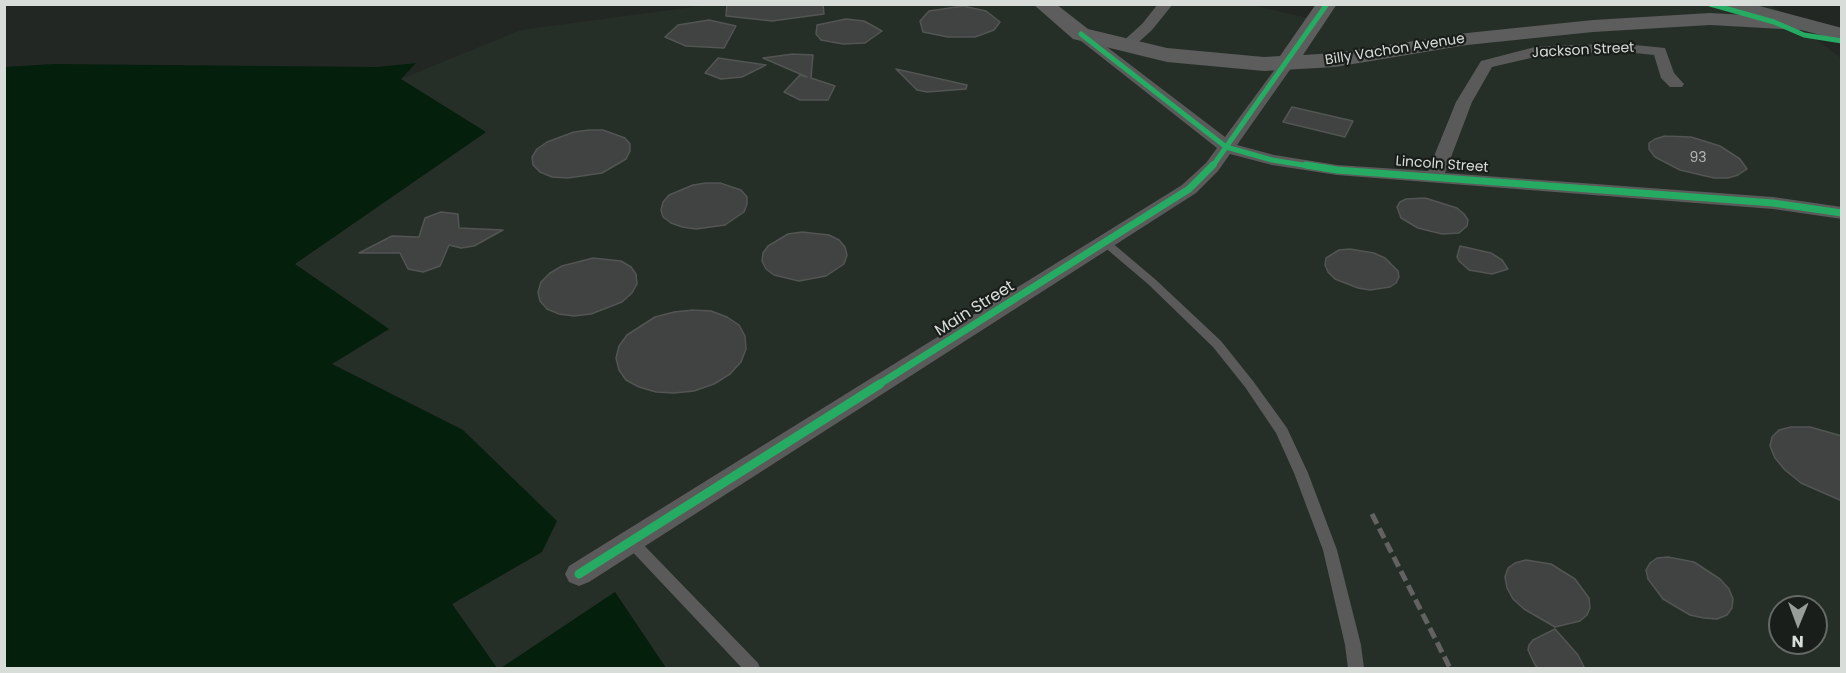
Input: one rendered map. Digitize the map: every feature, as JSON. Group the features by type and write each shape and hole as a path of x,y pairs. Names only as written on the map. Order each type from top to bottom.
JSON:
{"main road":[{"name":"Lincoln Street","path":"1042,4 1081,34"},
{"name":"Main Street","path":"1286,64 1327,4"},
{"path":"1727,4 1842,30"},
{"name":"Billy Vachon Avenue","path":"1710,19 1756,9"},
{"path":"1756,9 1842,35"},
{"name":"Billy Vachon Avenue","path":"1081,34 1126,46 1191,58 1243,64 1286,64 1335,60 1467,39 1544,30 1710,19 1800,24"}],"street":[{"path":"1126,46 1147,27 1166,4"},
{"name":"Lincoln Street","path":"1081,34 1226,147 1301,166 1773,203 1842,213"},
{"name":"Jackson Street","path":"1434,178 1464,102 1486,64 1535,52 1568,49 1617,48 1660,51 1667,75 1676,84"},
{"name":"Main Street","path":"579,573 1189,189 1212,167 1286,64"}],"lane":[{"path":"1106,243 1152,282 1217,344 1282,431 1301,473 1330,550 1353,645 1356,669"},
{"path":"631,541 752,669"}],"shaded area":[{"path":"715,4 1247,4 1308,18 1319,4 1771,5 1841,58 1841,668 666,668 615,592 501,668 497,668 452,604 541,552 463,430 332,364 389,329 294,264 485,133 401,79 521,30"},
{"path":"416,63 401,79 486,132 295,264 389,329 332,364 463,430 557,521 542,552 452,604 497,668 5,668 5,67 54,64 377,67"},
{"path":"615,592 666,668 501,668"}],"building":[{"path":"727,4 823,4 824,14 772,21 726,16"},
{"path":"963,6 986,11 1000,22 994,30 975,37 948,37 923,32 920,21 929,11"},
{"path":"846,19 864,21 882,31 865,43 843,44 821,40 816,34 817,25"},
{"path":"709,20 736,26 724,48 686,46 665,37 678,25"},
{"path":"793,54 813,55 811,78 835,86 828,100 800,100 784,92 800,75 807,77 763,58"},
{"path":"718,58 766,65 742,77 721,79 705,73"},
{"path":"896,69 967,85 966,89 927,92 917,90"},
{"path":"1292,107 1353,121 1345,137 1283,122"},
{"path":"603,130 625,138 630,144 630,151 626,159 602,173 568,178 552,177 540,172 533,165 532,157 537,149 547,142 574,132"},
{"path":"1665,136 1691,137 1720,146 1740,159 1747,169 1728,178 1714,178 1680,170 1655,157 1649,149 1649,143"},
{"path":"720,183 741,190 747,197 744,212 725,225 696,229 671,223 663,217 661,210 663,202 669,195 693,185"},
{"path":"1425,198 1457,208 1468,220 1467,226 1459,233 1442,234 1418,228 1401,218 1397,207 1400,202 1406,199"},
{"path":"441,212 458,214 459,228 503,230 474,246 461,248 449,245 440,266 423,272 408,269 400,253 359,253 392,236 419,237 425,218"},
{"path":"802,232 829,235 839,240 845,247 847,255 844,264 826,276 799,281 774,275 766,269 762,261 763,253 768,246 788,234"},
{"path":"1460,246 1491,253 1502,260 1508,269 1492,274 1469,270 1457,257"},
{"path":"1350,249 1374,253 1385,258 1398,271 1399,277 1396,283 1390,287 1370,290 1335,279 1325,265 1326,258 1339,250"},
{"path":"593,258 621,261 631,267 636,274 637,284 632,293 622,302 591,314 574,316 559,314 547,309 540,301 538,292 541,282 562,266"},
{"path":"693,310 711,311 739,325 745,336 746,349 741,362 730,374 714,384 694,391 674,393 656,392 626,380 619,370 616,358 619,346 627,335 655,317"},
{"path":"1791,427 1810,427 1842,436 1842,501 1801,483 1775,458 1770,446 1772,437 1779,430"},
{"path":"1668,557 1694,562 1720,579 1729,589 1733,599 1732,608 1727,615 1717,619 1690,615 1663,599 1648,579 1646,570 1657,558"},
{"path":"1526,560 1551,564 1575,579 1589,598 1590,608 1587,615 1580,621 1555,627 1524,609 1513,599 1507,588 1505,577 1508,568"},
{"path":"1555,629 1578,655 1585,669 1539,669 1535,665 1528,650 1529,645 1533,640"}],"railway":[{"path":"1372,514 1450,668"}],"cycle path":[{"path":"579,574 1189,189 1212,167 1327,4"},
{"path":"1710,4 1774,22 1804,35 1842,41"},
{"path":"1081,34 1226,147 1272,160 1337,170 1773,203 1842,213"}]}
